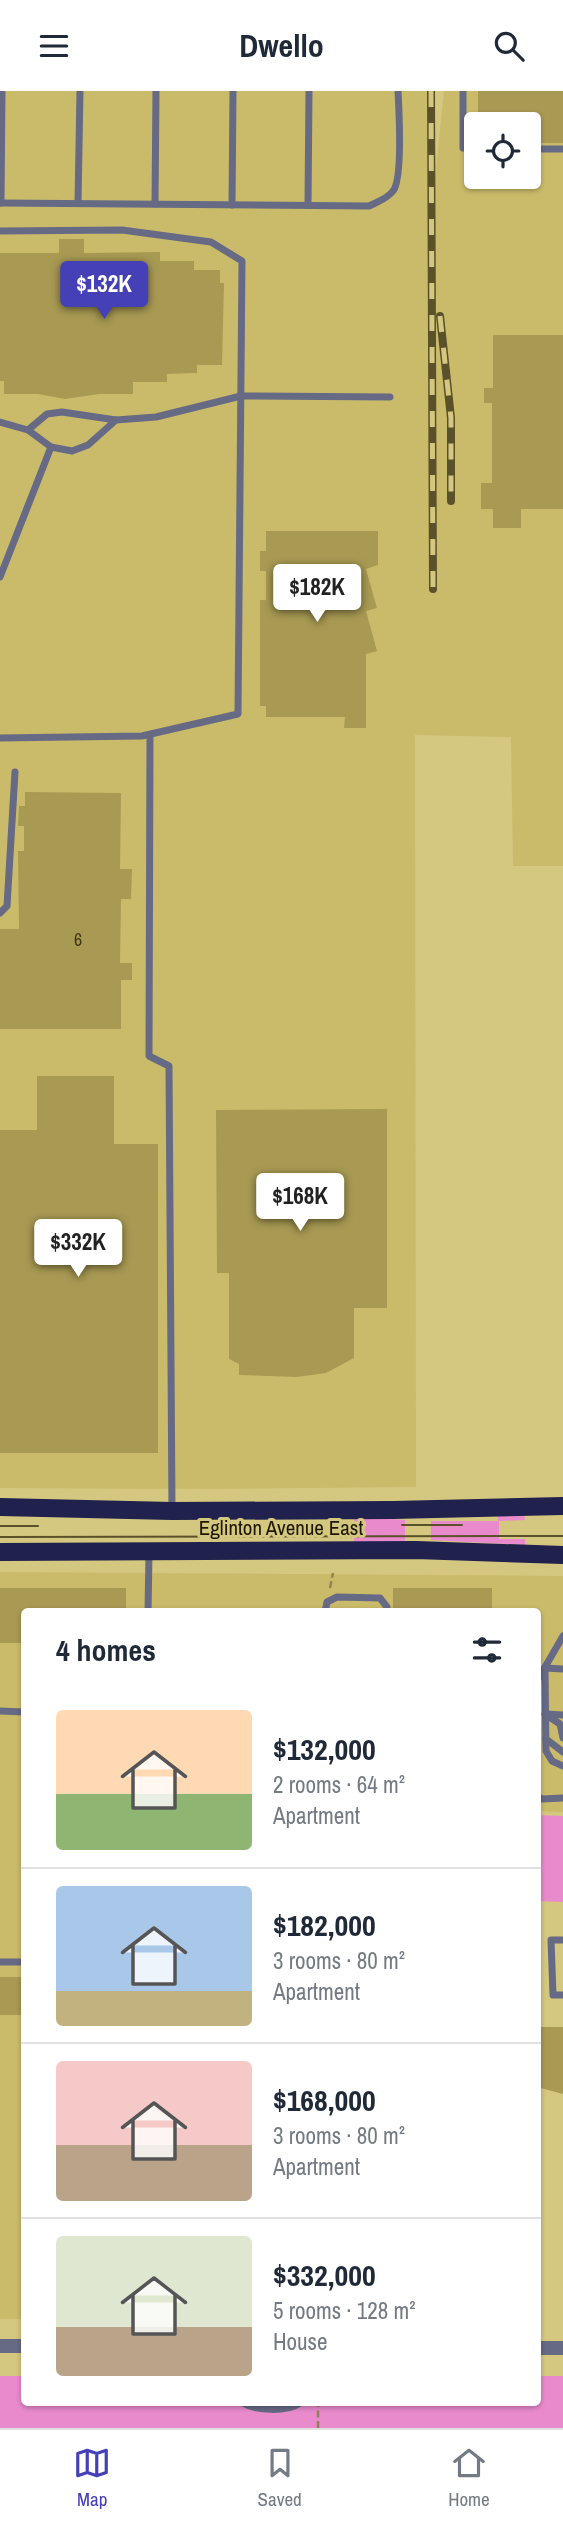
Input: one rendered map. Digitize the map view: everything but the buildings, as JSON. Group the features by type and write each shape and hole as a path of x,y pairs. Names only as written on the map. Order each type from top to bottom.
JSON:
{"main road":[{"name":"Eglinton Avenue East","path":"0,1507 172,1511 563,1506"},
{"name":"Eglinton Avenue East","path":"0,1552 416,1550 563,1555"}],"street":[{"path":"0,2346 21,2346"},
{"path":"541,2348 563,2348"}],"lane":[{"path":"2,91 1,203 369,206 396,189 399,168 398,91"},
{"path":"78,203 80,91"},
{"path":"155,204 156,91"},
{"path":"232,205 233,91"},
{"path":"308,205 309,91"},
{"path":"463,91 464,149"},
{"path":"541,149 563,149"},
{"path":"0,231 122,230 211,242 242,261 238,714 150,735 0,738"},
{"path":"28,430 47,414 62,412 116,420 156,417 241,396 390,397"},
{"path":"0,422 28,430 51,447 72,451 88,445 116,420"},
{"path":"0,577 51,447"},
{"path":"150,735 149,1056 169,1066 172,1511"},
{"path":"0,913 7,906 15,772"},
{"path":"148,1608 149,1550"},
{"path":"326,1608 327,1602 337,1597 380,1598 387,1608"},
{"path":"541,1674 563,1636"},
{"path":"545,1668 563,1669"},
{"path":"545,1668 546,1751 552,1761 563,1766"},
{"path":"0,1711 21,1712"},
{"path":"545,1714 563,1715"},
{"path":"545,1714 560,1724 563,1738"},
{"path":"546,1739 563,1752"},
{"path":"541,1798 563,1798"},
{"path":"563,1940 551,1940 553,1995 563,1995"},
{"path":"0,1962 21,1962"},
{"path":"249,2406 274,2409 295,2406"}],"path":[{"path":"318,2406 318,2428"}],"shaded area":[{"path":"0,91 431,91 432,208 444,91 563,91 563,866 513,866 511,737 415,735 416,1487 0,1488"},
{"path":"524,1514 525,1520 499,1521 499,1539 525,1539 525,1545 431,1540 431,1521 498,1521 498,1515"},
{"path":"354,1519 405,1520 405,1542 354,1542"},
{"path":"0,1572 563,1576 563,1812 541,1811 541,1608 21,1608 21,2319 0,2319"},
{"path":"541,1815 563,1816 563,1902 541,1901"},
{"path":"0,2376 21,2376 21,2406 541,2406 541,2376 563,2376 563,2428 0,2428"}],"tram line":[{"path":"402,1525 462,1525"},
{"path":"0,1526 38,1526"},
{"path":"0,1537 563,1536"}],"railway":[{"path":"431,91 433,589"},
{"path":"440,316 451,418 451,501"}]}
